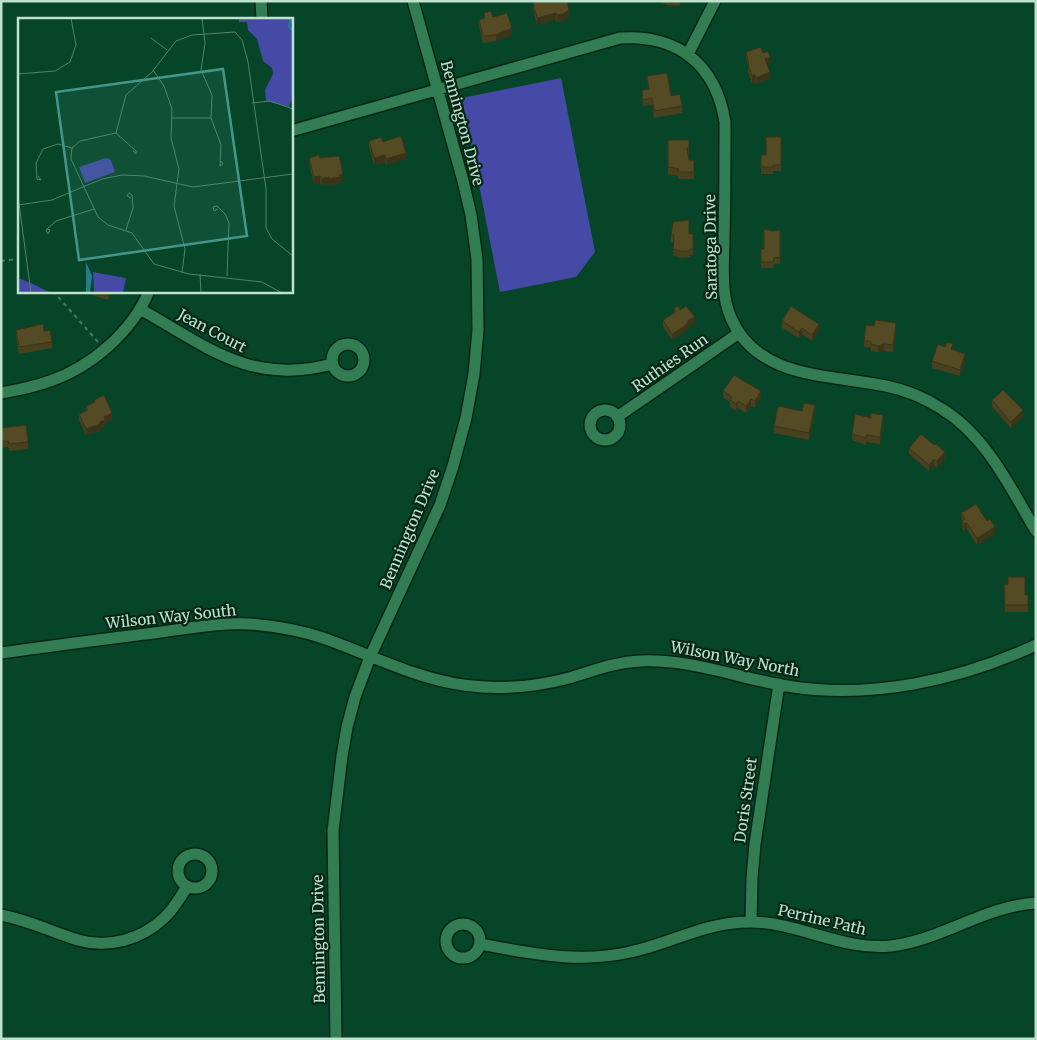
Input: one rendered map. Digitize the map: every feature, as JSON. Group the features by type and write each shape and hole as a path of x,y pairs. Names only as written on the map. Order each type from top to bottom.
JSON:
{"street":[{"path":"261,1 262,18"},
{"name":"Bennington Drive","path":"336,1039 333,830 347,726 355,697 370,657 440,505 466,418 474,374 478,330 477,259 471,215 413,1"},
{"path":"688,54 715,1"},
{"name":"Saratoga Drive","path":"292,126 437,90 620,38 637,36 671,44 688,54 701,65 711,79 723,105 725,122 724,290 731,318 739,333 761,356 773,363 789,369 907,391 943,410 962,424 978,440 1036,530"},
{"path":"1,394 52,380 74,370 104,349 128,325 140,309 148,292"},
{"name":"Jean Court","path":"140,309 226,358 244,365 285,372 332,364"},
{"name":"Ruthies Run","path":"617,417 739,333"},
{"name":"Wilson Way South","path":"1,653 198,627 247,624 295,630 321,637 370,657"},
{"name":"Wilson Way North","path":"370,657 442,682 492,688 548,683 616,664 647,661 690,663 779,684 836,690 874,689 949,677 985,666 1036,645"},
{"name":"Doris Street","path":"751,922 755,844 779,684"},
{"path":"1,915 33,923 81,941 111,943 126,940 153,927 176,905 187,886"},
{"name":"Perrine Path","path":"480,944 552,957 603,957 654,946 705,928 751,922 788,926 847,943 868,946 890,946 912,943 930,937 980,915 1005,907 1036,903"}],"path":[{"path":"1,261 18,259"},
{"path":"54,292 104,349"}],"shaded area":[{"path":"561,78 595,252 576,277 500,292 462,98"}],"building":[{"path":"538,1 567,1 569,10 563,14 557,15 556,13 537,18 533,3"},
{"path":"491,11 493,17 507,13 512,28 496,35 483,36 479,20 485,18 484,13"},
{"path":"761,47 763,53 768,51 770,57 765,59 770,72 756,78 755,75 752,76 746,52"},
{"path":"667,73 671,96 680,94 682,106 654,111 652,98 643,100 642,90 649,89 647,76"},
{"path":"401,136 406,153 386,159 385,155 374,158 369,141 381,137 383,142"},
{"path":"766,137 781,137 781,165 761,167 761,155 766,155"},
{"path":"668,140 689,140 689,148 687,148 689,160 694,160 694,172 678,172 679,169 668,167"},
{"path":"319,155 320,158 339,156 343,174 339,175 340,177 329,179 329,177 322,179 320,176 314,177 309,158"},
{"path":"689,220 689,234 693,234 693,249 690,249 690,251 680,251 673,249 674,235 671,235 673,222"},
{"path":"764,229 780,230 780,257 774,258 773,262 761,262 761,249 764,249"},
{"path":"678,306 680,310 686,306 695,317 672,334 663,320 676,312 674,308"},
{"path":"791,306 819,324 812,335 802,328 799,332 782,321"},
{"path":"875,320 896,323 893,345 884,344 878,346 871,344 871,341 864,341 866,325 874,326"},
{"path":"43,324 44,331 50,330 52,342 19,347 16,330"},
{"path":"947,342 953,344 951,349 965,354 960,370 932,361 938,344 945,347"},
{"path":"734,375 761,391 755,401 751,399 746,406 738,401 736,404 730,400 732,397 723,391"},
{"path":"1003,390 1023,410 1011,422 992,400"},
{"path":"104,395 112,413 104,417 105,420 100,422 100,424 86,429 79,414 88,410 86,406"},
{"path":"804,403 815,405 809,433 774,426 778,406 802,411"},
{"path":"871,413 883,415 880,437 866,435 866,438 852,434 855,414 871,418"},
{"path":"26,425 28,442 9,444 8,441 1,441 1,428"},
{"path":"921,434 945,452 937,461 934,459 929,465 909,448"},
{"path":"976,504 987,521 990,519 995,527 977,538 967,523 964,524 962,521 965,519 961,513"},
{"path":"1008,577 1025,577 1025,595 1028,595 1028,605 1005,605 1004,584 1008,584"}]}
